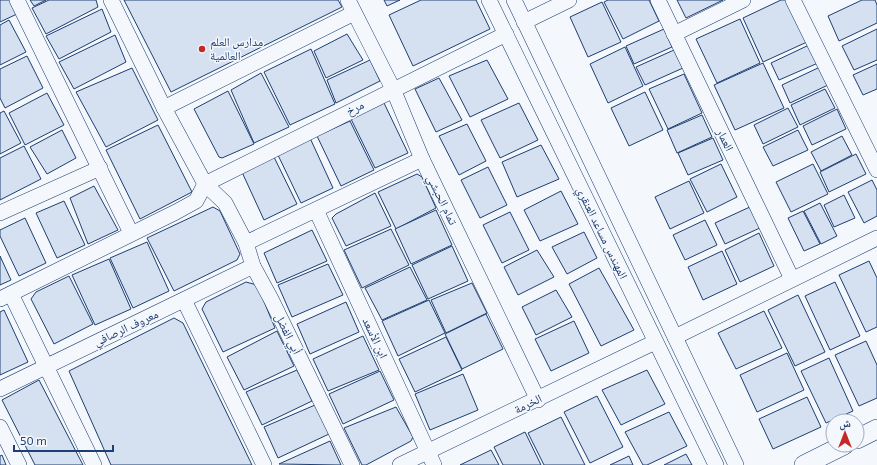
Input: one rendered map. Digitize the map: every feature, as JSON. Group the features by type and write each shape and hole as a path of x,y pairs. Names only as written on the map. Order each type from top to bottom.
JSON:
{"main road":[{"path":"865,435 877,429"},
{"path":"804,465 828,453"}],"street":[{"path":"17,0 131,233"},
{"path":"94,465 46,366 6,296 196,201 206,184 164,108 111,0"},
{"name":"المهندس مساعد العنقري","path":"489,0 716,465"},
{"name":"المهندس مساعد العنقري","path":"514,0 736,465"},
{"path":"524,22 569,0"},
{"name":"العمار","path":"658,0 792,279"},
{"path":"674,34 743,0"},
{"path":"793,0 877,170"},
{"path":"164,108 351,6"},
{"name":"تمام الحبشي","path":"351,6 393,89 422,159 538,400"},
{"name":"مرخ","path":"206,184 393,89 506,34"},
{"path":"246,243 422,159"},
{"path":"0,213 100,168"},
{"name":"أبي الفضل","path":"206,184 225,203 246,243 252,266 271,299 352,465"},
{"name":"ابن الأسعد","path":"316,210 431,459"},
{"path":"675,337 877,238"},
{"name":"معروف الرصافي","path":"0,389 252,266"},
{"path":"184,300 264,465"},
{"name":"الخرمة","path":"400,465 431,459 538,400 655,342"},
{"path":"0,427 19,465"}],"building":[{"path":"0,0 10,0 17,14 0,22"},
{"path":"30,0 46,0 34,6"},
{"path":"49,0 96,0 98,7 46,34 32,8"},
{"name":"مدارس العلم العالمية","path":"124,0 338,0 342,7 171,92"},
{"path":"384,0 400,0 387,6"},
{"path":"421,0 476,0 490,29 413,66 389,15"},
{"path":"608,0 649,0 659,21 623,39 604,2"},
{"path":"677,0 723,0 686,18"},
{"path":"781,0 787,0 807,42 763,62 743,18"},
{"path":"862,0 875,0 877,5 877,23 839,41 828,16"},
{"path":"602,2 621,42 588,57 570,17"},
{"path":"102,9 111,32 59,59 46,36"},
{"path":"740,19 760,63 717,83 696,39"},
{"path":"9,20 26,52 0,65 0,25"},
{"path":"664,29 672,47 634,64 626,46"},
{"path":"877,29 877,60 854,70 842,46"},
{"path":"347,34 363,60 326,78 314,51"},
{"path":"115,35 126,62 74,89 59,62"},
{"path":"809,45 818,63 779,80 771,63"},
{"path":"625,47 643,86 608,103 590,64"},
{"path":"311,49 335,104 290,125 264,72"},
{"path":"674,50 683,68 645,85 636,67"},
{"path":"27,56 43,88 5,108 0,98 0,69"},
{"path":"370,60 380,81 336,103 327,80"},
{"path":"487,60 508,99 470,117 449,76"},
{"path":"763,63 784,108 735,130 714,85"},
{"path":"877,64 877,89 863,95 853,75"},
{"path":"820,67 828,85 790,103 782,85"},
{"path":"132,68 158,120 106,147 76,92"},
{"path":"261,73 289,127 254,143 231,90"},
{"path":"684,74 702,113 668,129 649,89"},
{"path":"439,78 462,120 436,132 415,89"},
{"path":"825,89 835,108 800,125 791,105"},
{"path":"228,91 254,144 222,158 219,157 194,109"},
{"path":"645,92 663,130 629,146 611,108"},
{"path":"47,93 64,125 25,145 9,113"},
{"path":"384,103 408,153 375,168 351,119"},
{"path":"519,103 538,140 500,158 481,120"},
{"path":"788,108 798,127 763,144 754,125"},
{"path":"837,109 846,129 812,145 803,126"},
{"path":"4,111 21,143 0,154 0,113"},
{"path":"702,115 712,137 677,153 667,130"},
{"path":"350,121 374,170 341,186 317,136"},
{"path":"467,124 486,161 459,175 439,136"},
{"path":"158,125 192,192 140,219 106,150"},
{"path":"62,130 76,158 47,174 30,147"},
{"path":"798,130 808,150 773,166 763,147"},
{"path":"842,136 852,155 821,171 811,152"},
{"path":"310,138 333,188 301,203 277,153"},
{"path":"713,138 723,160 688,175 678,153"},
{"path":"541,145 559,179 517,197 502,162"},
{"path":"24,146 41,179 0,200 0,158"},
{"path":"856,154 866,174 829,192 820,172"},
{"path":"273,155 297,204 264,220 241,170"},
{"path":"721,164 737,197 707,212 690,179"},
{"path":"813,164 828,194 791,212 776,182"},
{"path":"488,167 507,205 480,218 461,180"},
{"path":"417,174 422,177 436,208 396,229 378,192"},
{"path":"872,180 877,190 877,216 864,223 848,192"},
{"path":"689,181 704,213 670,229 655,197"},
{"path":"94,186 118,230 88,244 70,198"},
{"path":"561,191 578,224 540,241 524,210"},
{"path":"375,193 391,226 346,246 332,218 336,214"},
{"path":"844,195 855,218 834,227 824,205"},
{"path":"64,201 85,245 57,258 36,213"},
{"path":"820,203 837,236 821,244 804,211"},
{"path":"752,206 762,227 725,244 715,223"},
{"path":"213,207 220,211 240,254 237,260 174,291 147,238"},
{"path":"436,210 452,245 411,264 395,229"},
{"path":"803,211 820,244 804,251 788,218"},
{"path":"510,212 529,250 502,263 483,225"},
{"path":"25,218 46,263 19,276 0,236 0,230"},
{"path":"705,220 717,245 685,260 673,235"},
{"path":"391,229 409,265 362,288 344,250"},
{"path":"312,230 327,261 277,283 264,253"},
{"path":"584,232 597,258 567,274 552,247"},
{"path":"759,233 774,266 740,282 725,250"},
{"path":"147,242 169,291 133,308 110,258"},
{"path":"452,246 468,281 428,299 412,265"},
{"path":"537,250 554,277 518,295 504,267"},
{"path":"722,251 737,284 703,300 688,267"},
{"path":"0,256 11,280 0,285"},
{"path":"109,259 131,309 95,325 72,275"},
{"path":"869,261 877,278 877,327 866,332 839,275"},
{"path":"328,264 343,295 292,317 278,285"},
{"path":"410,267 427,300 382,320 365,288"},
{"path":"599,268 634,330 601,346 569,284"},
{"path":"69,276 93,324 54,344 31,299 36,292"},
{"path":"246,282 257,285 275,328 223,352 202,309 206,302"},
{"path":"835,282 860,336 830,350 805,296"},
{"path":"472,283 487,313 446,333 431,300"},
{"path":"556,290 572,317 536,335 522,307"},
{"path":"798,295 825,352 795,366 768,310"},
{"path":"429,300 445,333 398,356 382,321"},
{"path":"346,302 359,332 310,354 297,324"},
{"path":"4,310 28,362 0,375 0,312"},
{"path":"764,311 782,348 736,369 718,333"},
{"path":"486,314 503,349 462,369 445,334"},
{"path":"174,318 183,323 252,465 111,465 69,371"},
{"path":"574,321 589,353 551,371 535,339"},
{"path":"277,331 294,366 244,390 227,357"},
{"path":"363,336 379,370 328,391 313,359"},
{"path":"446,337 462,370 415,392 399,359"},
{"path":"866,341 877,365 877,398 859,406 835,355"},
{"path":"787,353 804,390 757,412 740,375"},
{"path":"829,358 853,411 848,413 825,413 825,421 801,371"},
{"path":"297,370 312,401 262,425 246,392"},
{"path":"647,370 665,404 621,425 602,390"},
{"path":"380,371 394,400 343,424 329,394"},
{"path":"463,374 478,410 430,430 415,394"},
{"path":"39,380 83,465 35,465 2,400"},
{"path":"597,396 623,447 590,463 564,412"},
{"path":"807,397 821,427 773,449 759,419"},
{"path":"315,405 329,434 278,458 264,427"},
{"path":"396,407 413,437 411,441 366,465 362,465 344,428"},
{"path":"669,412 687,446 647,465 643,465 625,432"},
{"path":"561,417 585,465 544,465 528,433"},
{"path":"525,432 541,465 503,465 494,447"},
{"path":"330,441 341,465 279,464"},
{"path":"491,450 499,465 460,465"},
{"path":"686,454 692,465 664,465"},
{"path":"2,455 6,465 0,465 0,456"},
{"path":"629,456 633,465 610,465"}],"place":[{"name":"مدارس العلم العالمية","path":"202,49"}]}
